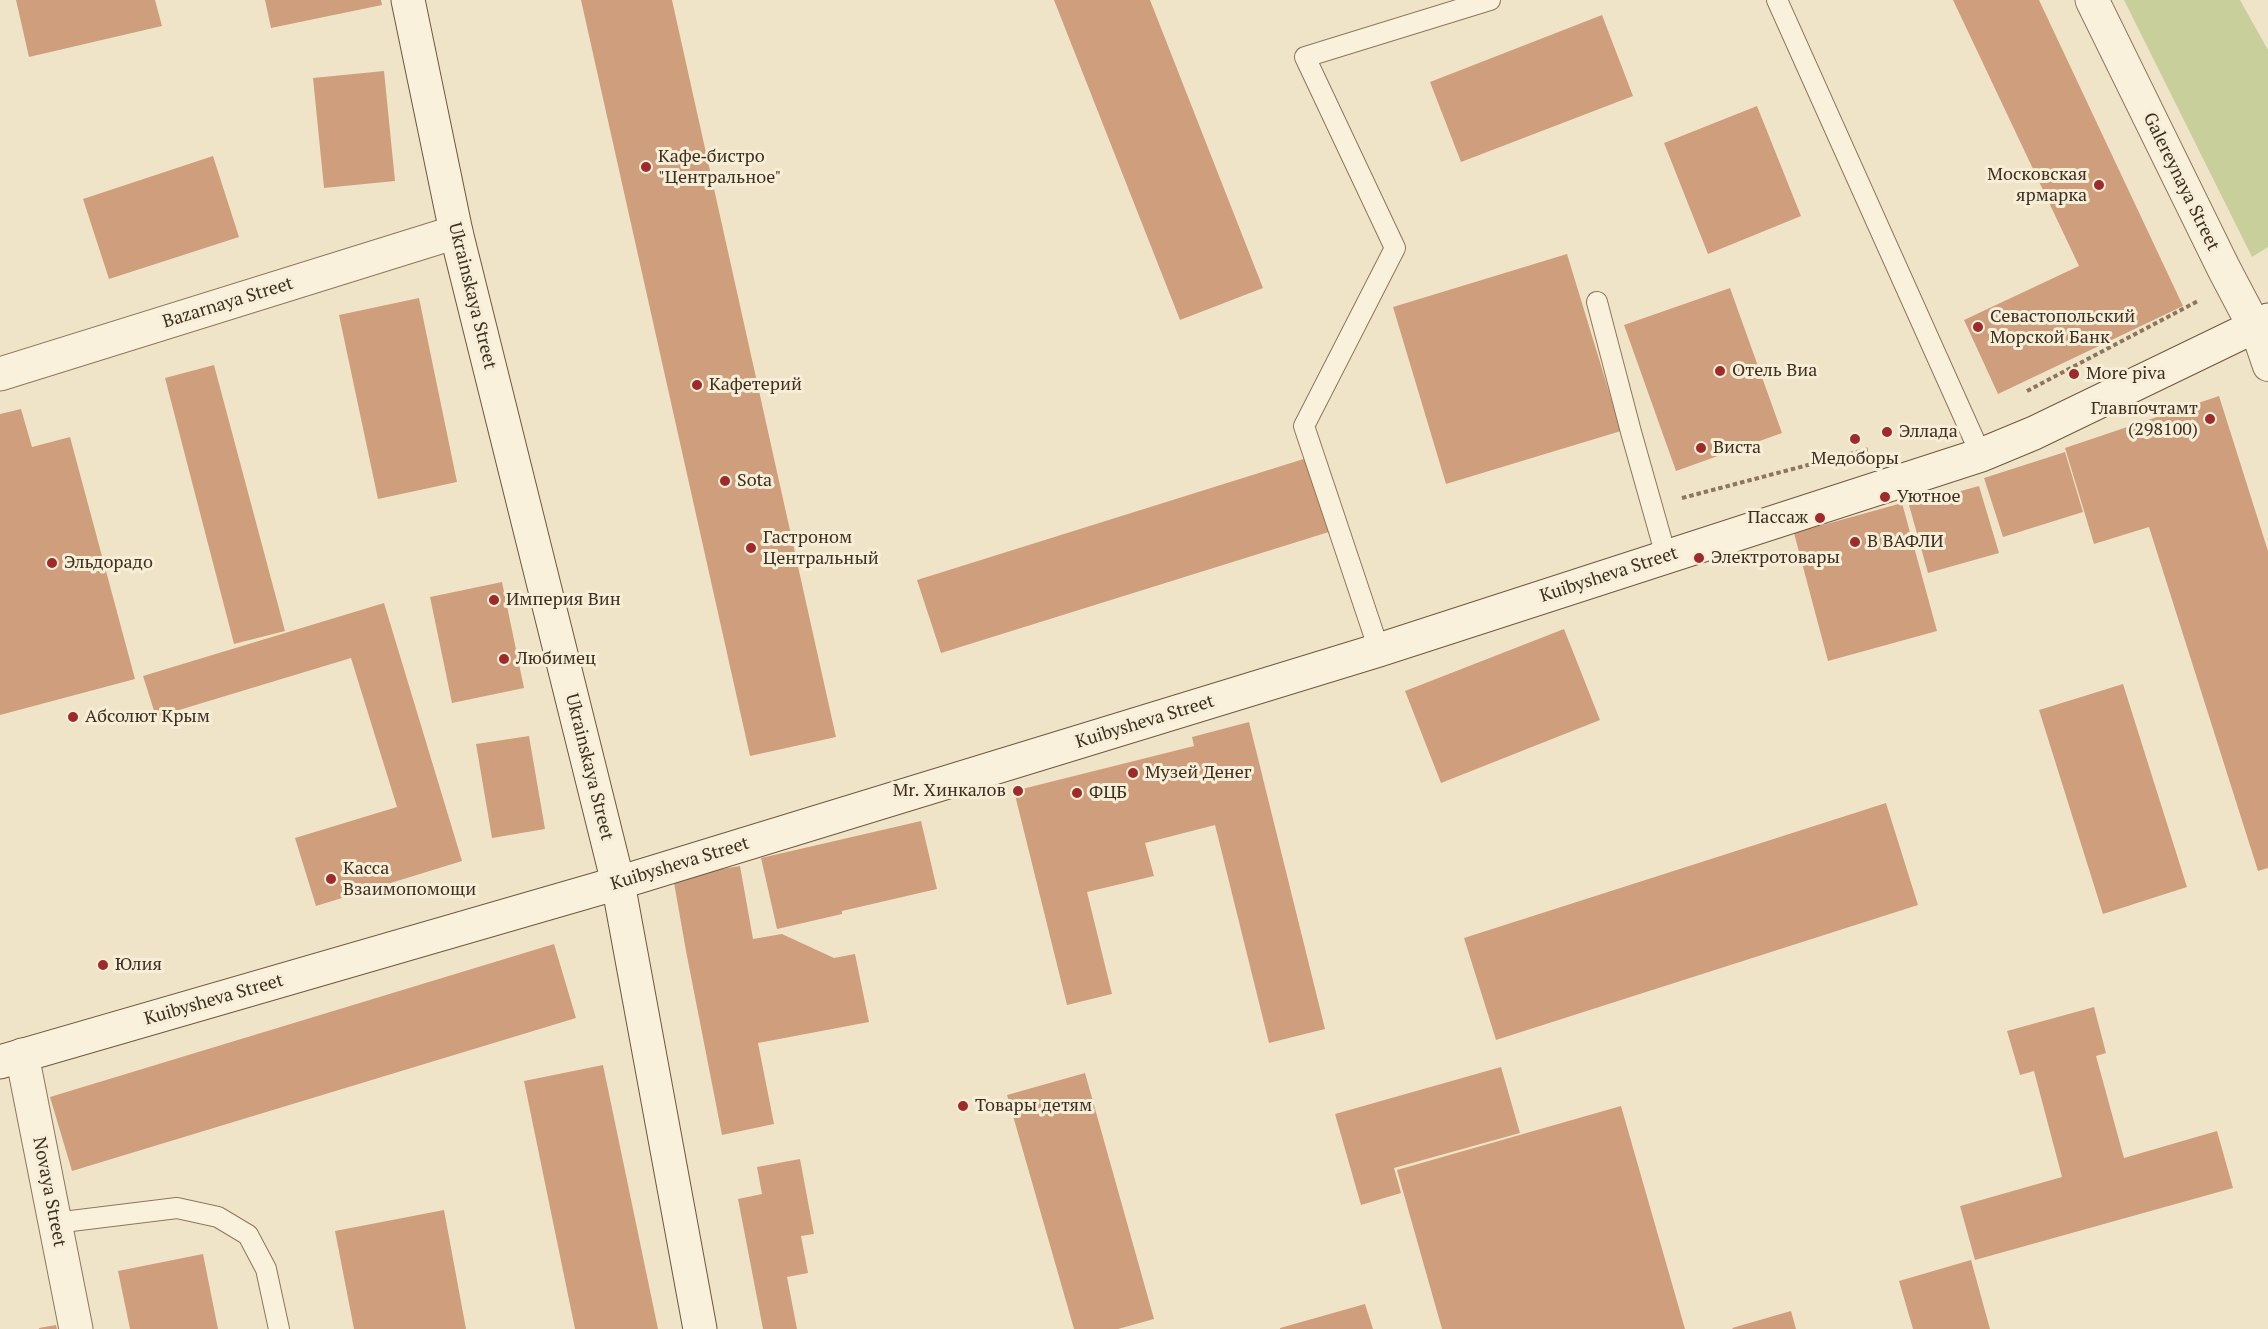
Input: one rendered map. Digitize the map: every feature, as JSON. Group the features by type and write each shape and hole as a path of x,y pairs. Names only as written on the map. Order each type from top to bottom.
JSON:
{"main road":[{"name":"Ukrainskaya Street","path":"408,0 456,232 618,883 700,1329"},
{"name":"Galereynaya Street","path":"2092,0 2223,268 2262,324"},
{"name":"Bazarnaya Street","path":"0,374 456,232"},
{"name":"Kuibysheva Street","path":"11,1058 618,883 1380,650 1981,455 2034,433 2262,324"},
{"name":"Novaya Street","path":"11,1058 55,1222 76,1329"}],"street":[{"name":"Galereynaya Street","path":"2262,324 2268,366"}],"lane":[{"path":"1380,650 1304,426 1395,248 1305,57 1490,0"},
{"path":"1777,0 1981,455"},
{"path":"1597,302 1666,556"},
{"path":"55,1222 177,1208 218,1217 248,1235 266,1269 279,1329"}],"green space":[{"path":"2124,0 2240,0 2268,50 2268,247 2252,257"}],"building":[{"path":"16,0 155,0 162,26 29,57"},
{"path":"265,0 381,0 382,5 271,28"},
{"path":"581,0 672,0 836,737 750,756"},
{"path":"1054,0 1150,0 1263,288 1180,320"},
{"path":"1953,0 2039,0 2183,306 1998,394 1964,320 2079,266"},
{"path":"1602,15 1633,96 1461,162 1430,82"},
{"path":"384,71 395,181 324,188 313,78"},
{"path":"1757,106 1801,216 1708,254 1664,143"},
{"path":"213,156 239,237 109,279 83,199"},
{"path":"1567,254 1621,431 1446,484 1393,307"},
{"path":"1730,288 1782,433 1676,471 1624,325"},
{"path":"419,298 457,482 378,499 339,315"},
{"path":"214,365 285,631 234,644 165,378"},
{"path":"2219,396 2268,551 2268,868 2258,871 2149,527 2094,544 2065,448"},
{"name":"Эльдорадо","path":"21,409 32,447 70,437 135,679 0,715 0,414"},
{"path":"2065,452 2083,512 2003,537 1984,478"},
{"path":"1310,457 1332,531 941,653 917,580"},
{"path":"1979,486 1999,553 1928,573 1909,505"},
{"path":"1902,503 1937,631 1828,661 1794,533"},
{"path":"502,582 524,688 452,703 430,597"},
{"path":"384,603 462,861 316,906 295,838 397,807 351,658 156,717 143,676"},
{"path":"1564,629 1600,720 1441,783 1405,691"},
{"path":"2123,684 2187,887 2103,914 2039,710"},
{"path":"1249,722 1325,1029 1269,1043 1215,825 1145,843 1154,876 1087,892 1112,994 1067,1005 1014,791 1194,746 1192,737"},
{"path":"529,736 545,829 492,838 476,744"},
{"path":"1886,803 1918,905 1496,1040 1464,938"},
{"path":"921,821 937,889 777,929 761,858"},
{"path":"740,866 753,939 782,934 834,958 855,954 869,1022 758,1043 774,1124 722,1135 673,877"},
{"path":"554,944 576,1018 72,1171 50,1097"},
{"path":"2094,1007 2106,1053 2096,1056 2124,1158 2217,1131 2233,1188 1975,1260 1960,1206 2062,1177 2034,1071 2020,1075 2007,1031"},
{"path":"603,1065 658,1329 575,1329 524,1081"},
{"path":"1501,1067 1520,1133 1394,1168 1401,1193 1361,1205 1335,1114"},
{"path":"1085,1073 1154,1319 1118,1329 1074,1329 1007,1095"},
{"path":"1621,1106 1685,1329 1442,1329 1397,1170"},
{"path":"800,1159 814,1234 801,1236 808,1273 787,1277 797,1329 763,1329 738,1199 762,1194 757,1167"},
{"path":"444,1210 466,1329 354,1329 335,1231"},
{"path":"203,1254 218,1329 130,1329 118,1271"},
{"path":"1971,1260 1990,1329 1913,1329 1899,1281"},
{"path":"1365,1304 1373,1329 1280,1329 1280,1328"},
{"path":"1791,1311 1796,1329 1732,1328"},
{"path":"56,1325 57,1329 39,1329 39,1328"}],"place":[{"name":"Кафе‐бистро \"Центральное\"","path":"646,167"},
{"name":"Московская ярмарка","path":"2099,185"},
{"name":"Севастопольский Морской Банк","path":"1978,327"},
{"name":"Отель Виа","path":"1720,371"},
{"name":"More piva","path":"2074,374"},
{"name":"Кафетерий","path":"697,385"},
{"name":"Главпочтамт (298100)","path":"2210,419"},
{"name":"Эллада","path":"1887,432"},
{"name":"Медоборы","path":"1855,439"},
{"name":"Виста","path":"1701,448"},
{"name":"Sota","path":"725,481"},
{"name":"Уютное","path":"1885,497"},
{"name":"Пассаж","path":"1820,518"},
{"name":"В ВАФЛИ","path":"1855,542"},
{"name":"Гастроном Центральный","path":"751,548"},
{"name":"Электротовары","path":"1699,558"},
{"name":"Эльдорадо","path":"52,563"},
{"name":"Империя Вин","path":"494,600"},
{"name":"Любимец","path":"504,659"},
{"name":"Абсолют Крым","path":"73,717"},
{"name":"Музей Денег","path":"1133,773"},
{"name":"Mr. Хинкалов","path":"1018,791"},
{"name":"ФЦБ","path":"1077,793"},
{"name":"Касса Взаимопомощи","path":"331,879"},
{"name":"Юлия","path":"103,965"},
{"name":"Товары детям","path":"963,1106"}]}
